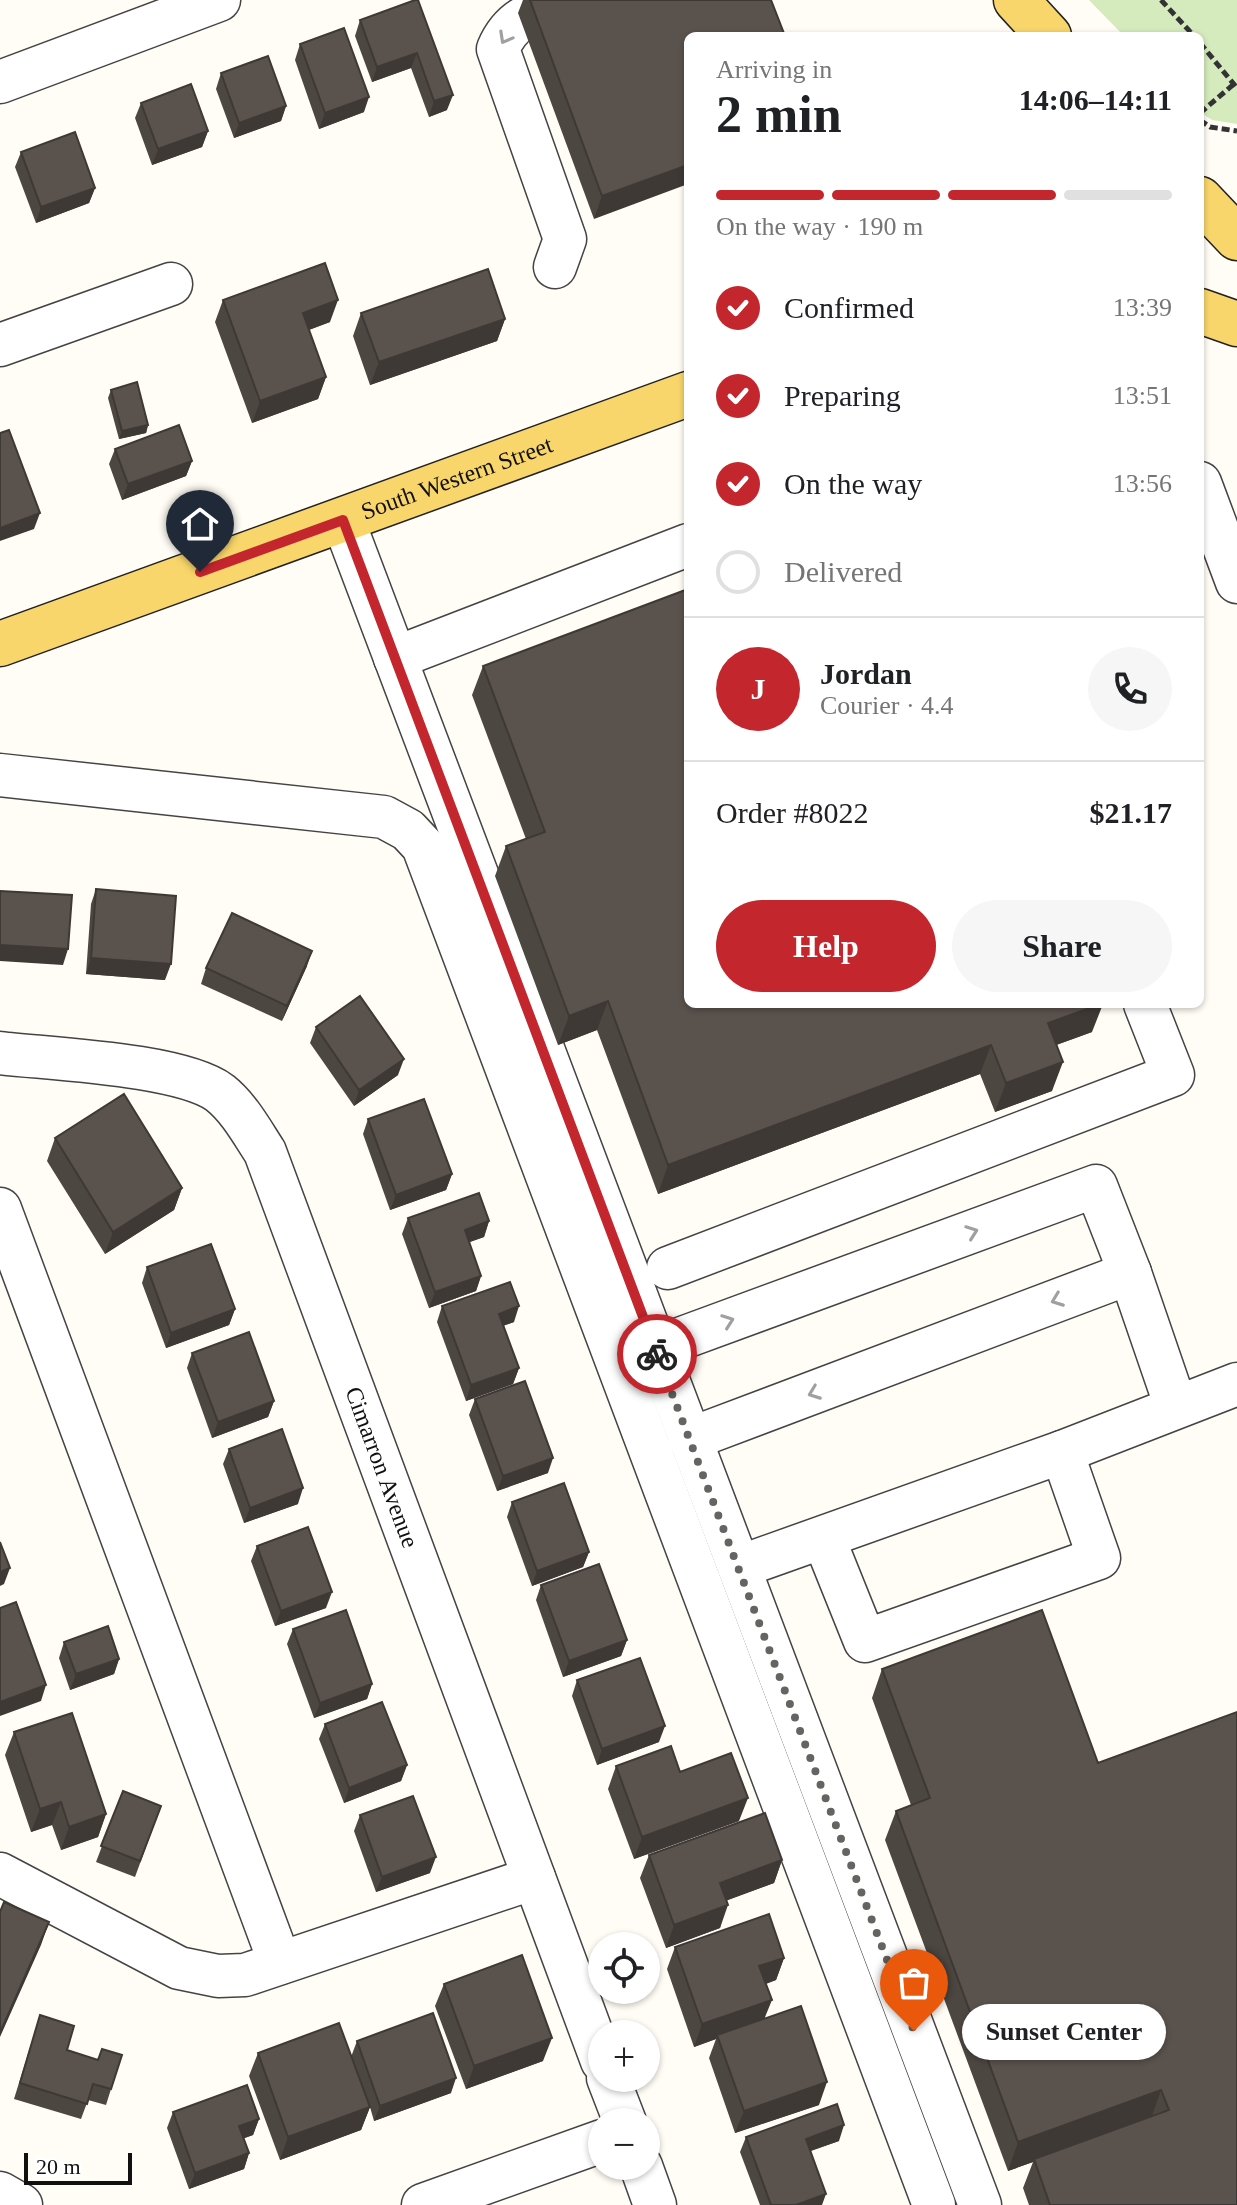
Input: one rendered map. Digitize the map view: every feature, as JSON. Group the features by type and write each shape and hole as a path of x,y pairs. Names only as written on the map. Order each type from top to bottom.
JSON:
{"main road":[{"path":"1016,0 1045,32"},
{"path":"1211,202 1237,238"},
{"path":"1204,312 1237,324"},
{"name":"South Western Street","path":"0,644 684,395"}],"street":[{"path":"0,82 219,0"},
{"path":"555,267 565,239 498,49 505,32 520,19 570,0"},
{"path":"0,345 171,284"},
{"path":"1204,493 1237,580"},
{"path":"343,520 980,2205"},
{"path":"395,658 684,547"},
{"path":"0,775 384,817 408,830 423,846 934,2205"},
{"path":"668,1268 1173,1075 1147,1008"},
{"name":"Cimarron Avenue","path":"0,1053 143,1069 185,1079 219,1093 246,1122 265,1152 588,2023"},
{"path":"655,1348 1096,1186 1176,1407"},
{"path":"0,1209 280,1963"},
{"path":"690,1439 1130,1273"},
{"path":"739,1567 1062,1452 1237,1384"},
{"path":"824,1539 865,1641 1099,1558 1062,1452"},
{"path":"0,1874 179,1968 218,1976 245,1975 534,1878"},
{"path":"423,2205 588,2146"},
{"path":"646,2180 655,2205"},
{"path":"0,2193 21,2205"}],"path":[{"path":"1161,0 1190,32"},
{"path":"1204,48 1236,86 1204,110"},
{"path":"1204,123 1210,127 1237,131"},
{"path":"1204,129 1210,127"}],"green space":[{"path":"1089,0 1237,0 1237,124 1212,120 1204,115 1204,32 1120,32"}],"building":[{"path":"418,0 453,95 434,101 417,53 377,67 360,20"},
{"path":"530,0 771,0 783,32 684,32 684,166 602,196"},
{"path":"344,28 369,97 325,113 300,44"},
{"path":"268,56 286,106 239,123 221,73"},
{"path":"191,84 208,131 158,149 141,103"},
{"path":"75,132 95,188 41,207 21,152"},
{"path":"325,263 338,300 303,313 326,377 260,401 223,300"},
{"path":"488,269 505,319 379,362 361,313"},
{"path":"137,382 148,425 122,431 111,390"},
{"path":"179,425 192,461 128,484 115,449"},
{"path":"9,430 40,513 0,528 0,433"},
{"path":"684,591 684,1008 1090,1008 1048,1023 1063,1062 1006,1083 991,1045 668,1165 608,1001 569,1016 506,846 545,832 483,666"},
{"path":"96,889 176,896 171,964 91,958"},
{"path":"0,891 72,895 68,949 0,945"},
{"path":"232,913 312,951 287,1006 206,968"},
{"path":"360,996 404,1059 359,1090 316,1027"},
{"path":"124,1094 182,1188 113,1232 55,1138"},
{"path":"424,1099 452,1174 396,1195 368,1119"},
{"path":"479,1193 489,1221 465,1230 481,1276 435,1292 408,1218"},
{"path":"211,1244 235,1309 171,1333 147,1267"},
{"path":"510,1282 519,1306 499,1314 519,1368 471,1385 442,1306"},
{"path":"249,1332 274,1401 218,1422 192,1353"},
{"path":"525,1381 553,1458 503,1476 475,1399"},
{"path":"282,1429 303,1488 250,1508 229,1449"},
{"path":"564,1483 589,1552 537,1571 512,1502"},
{"path":"308,1527 332,1592 281,1611 257,1546"},
{"path":"0,1542 10,1568 0,1572"},
{"path":"599,1564 627,1640 569,1661 541,1585"},
{"path":"16,1602 46,1685 0,1702 0,1608"},
{"path":"346,1610 372,1684 320,1703 293,1629"},
{"path":"1042,1610 1098,1763 1237,1712 1237,2205 1050,2205 1034,2159 1169,2110 1161,2090 1018,2142 896,1811 930,1798 882,1669"},
{"path":"108,1626 119,1659 76,1674 64,1642"},
{"path":"640,1658 665,1726 602,1749 577,1680"},
{"path":"382,1702 407,1765 349,1788 325,1724"},
{"path":"72,1713 106,1814 69,1827 61,1802 40,1809 14,1732"},
{"path":"671,1746 680,1772 731,1753 748,1798 642,1837 616,1766"},
{"path":"123,1791 161,1806 140,1861 101,1846"},
{"path":"413,1796 436,1857 382,1877 360,1815"},
{"path":"765,1813 782,1860 720,1883 728,1905 674,1925 649,1855"},
{"path":"4,1902 49,1922 0,2033 0,1912"},
{"path":"769,1914 784,1958 759,1966 772,2000 702,2024 675,1947"},
{"path":"522,1955 552,2038 474,2066 444,1984"},
{"path":"801,2006 827,2082 744,2111 717,2035"},
{"path":"433,2013 456,2078 380,2106 357,2041"},
{"path":"40,2015 74,2026 67,2050 98,2060 102,2049 122,2055 111,2089 93,2084 87,2104 20,2083"},
{"path":"339,2023 370,2107 288,2137 258,2053"},
{"path":"247,2085 259,2119 239,2126 249,2153 195,2173 173,2112"},
{"path":"837,2104 844,2125 806,2139 826,2194 796,2205 771,2205 746,2137"}],"way so far":[{"path":"657,1354 914,2031"}],"place":[{"name":"Sunset Center","path":"914,2031"}],"route":[{"path":"200,572 343,520 657,1354"}]}
